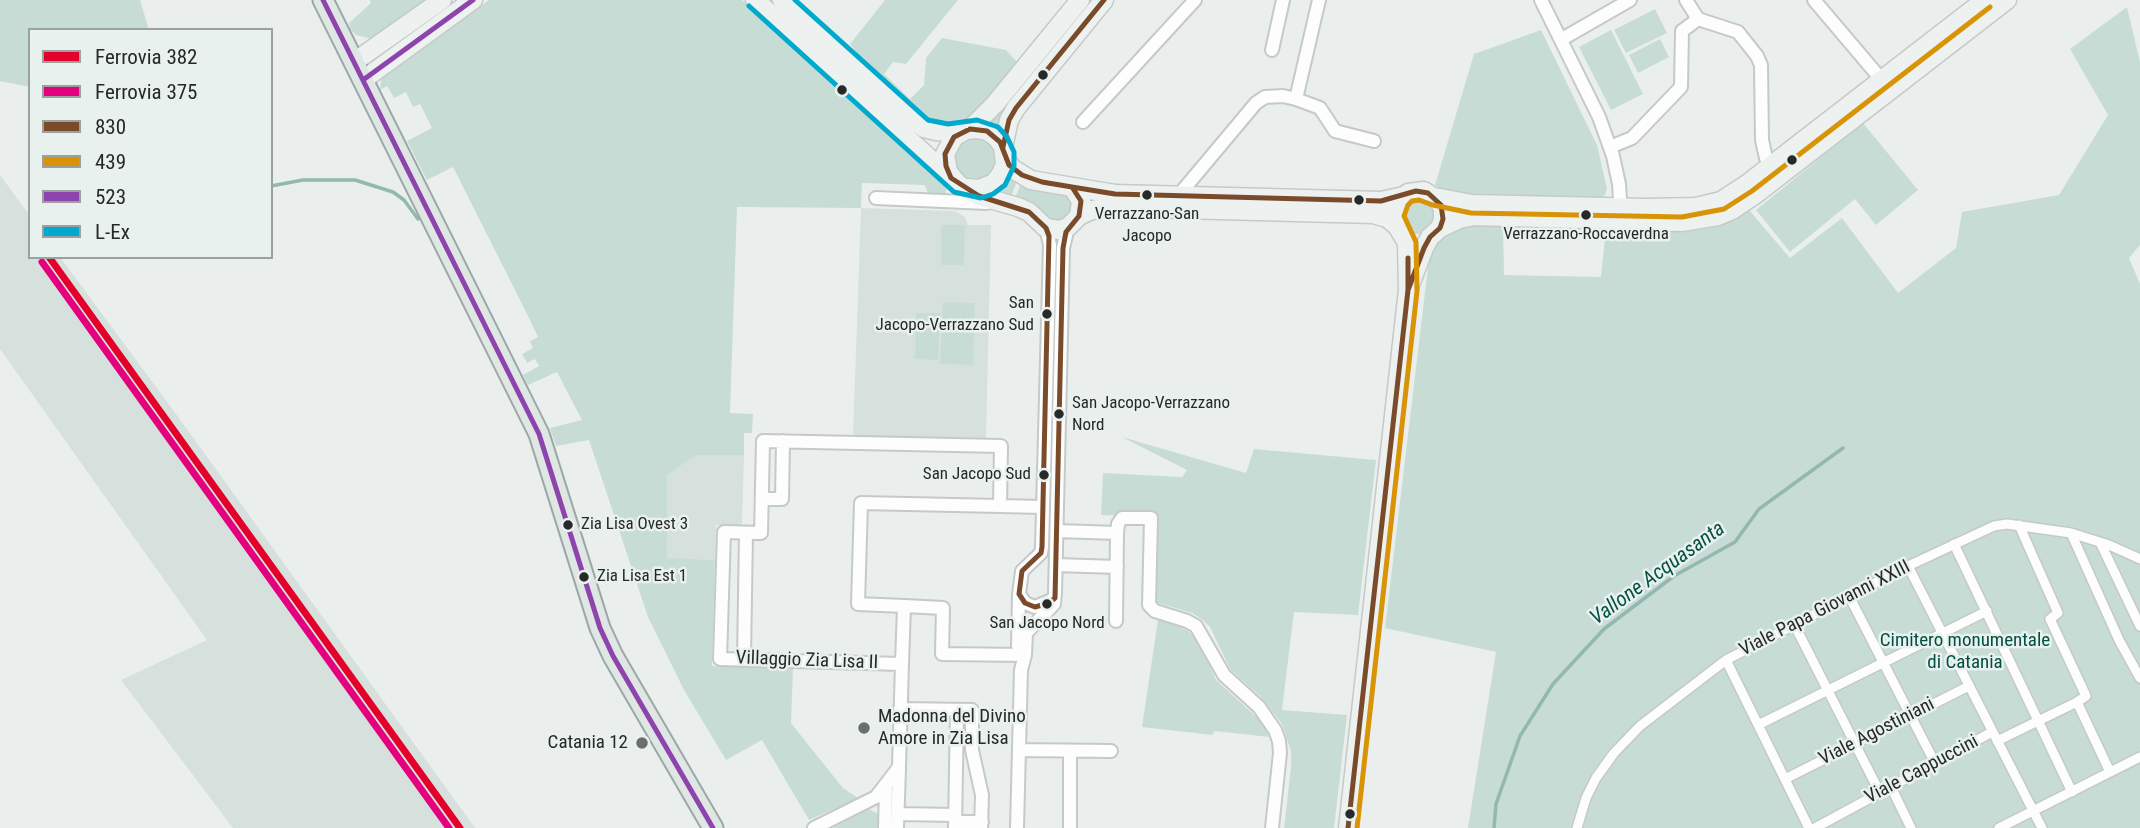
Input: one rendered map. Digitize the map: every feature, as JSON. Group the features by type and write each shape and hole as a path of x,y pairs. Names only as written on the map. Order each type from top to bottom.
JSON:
{"main road":[{"path":"323,0 539,434 600,628 613,656 713,828"},
{"path":"354,62 442,0"},
{"path":"363,80 473,0"},
{"path":"755,0 958,188 1029,212 1046,228 1059,230 1089,211 1106,207 1373,214 1387,218 1400,230 1418,240 1467,217 1518,211"},
{"path":"782,0 924,128 936,131 982,129 992,134 1013,169 1031,180 1115,194 1178,196 1381,201 1420,191 1461,203 1518,211 1621,214 1696,220 1732,210 1756,194 1985,0"},
{"path":"958,188 946,166 945,154 950,142 995,104 1080,0"},
{"path":"958,188 979,189 994,183 1001,174 1009,120 1016,108 1104,0"},
{"path":"1621,214 1708,205 1735,193 2007,0"},
{"path":"394,35 403,51"},
{"path":"1072,187 1081,201 1074,222"},
{"path":"1348,828 1408,290 1408,251 1395,209 1404,196"},
{"path":"1408,290 1443,214 1435,197"}],"street":[{"path":"1083,122 1195,0"},
{"path":"1272,50 1283,0"},
{"path":"1296,99 1319,0"},
{"path":"1541,0 1599,117 1619,184 1621,214"},
{"path":"1562,40 1630,0"},
{"path":"1686,0 1698,19 1738,32 1757,56 1760,65 1762,140 1766,158 1771,165"},
{"path":"1814,0 1886,85"},
{"path":"1610,147 1632,138 1681,87 1682,31 1698,19"},
{"path":"1178,196 1256,103 1265,97 1283,96 1320,108 1335,131 1374,141"},
{"path":"876,198 958,188"},
{"path":"1021,655 1026,634 1050,609 1055,598 1063,248 1074,222"},
{"path":"1017,828 1021,670 1019,594 1022,571 1041,553 1050,245 1046,228"},
{"name":"Villaggio Zia Lisa II","path":"783,441 763,440 761,533 724,532 720,659 902,664 897,828"},
{"path":"762,499 782,499 783,441 1001,446 1000,506"},
{"path":"1021,655 942,654 943,608 858,604 861,503 1042,507"},
{"path":"1116,621 1118,524 1122,518 1151,518 1149,605 1156,611 1196,626 1224,676 1259,707 1275,730 1280,753 1272,828"},
{"path":"2019,525 2058,613 2050,619 2086,696 2077,702 2110,772"},
{"name":"Viale Papa Giovanni XXIII","path":"1577,828 1586,798 1596,778 1615,753 1640,726 1726,660 1954,544 1994,526 2019,525 2071,533 2140,559"},
{"path":"1057,531 1117,533"},
{"path":"744,659 746,533"},
{"path":"2071,533 2113,627 2140,678"},
{"path":"2100,542 2140,626"},
{"path":"1954,544 2072,792"},
{"path":"1056,565 1117,567"},
{"path":"1908,566 2042,828"},
{"path":"1019,594 1025,603 1035,607 1055,598"},
{"path":"1849,596 1935,763"},
{"path":"902,664 904,606"},
{"path":"1758,725 1987,611"},
{"path":"1794,624 1880,793"},
{"path":"1726,660 1810,828"},
{"name":"Viale Agostiniani","path":"1785,779 1969,686"},
{"name":"Viale Cappuccini","path":"1815,828 1935,763 2077,702"},
{"path":"898,814 981,825 982,795 972,750 972,710 900,709"},
{"path":"955,822 957,710"},
{"path":"1019,750 1111,751"},
{"path":"1070,751 1070,828"},
{"path":"1999,828 2140,757"},
{"path":"814,828 876,797 899,768"},
{"path":"885,828 886,785"},
{"path":"1891,787 1911,828"}],"shaded area":[{"path":"0,175 28,213 28,259 61,259 475,828 233,828 121,680 207,640 0,349"},
{"path":"861,208 955,211 965,217 968,225 991,225 986,438 853,436"},
{"path":"696,455 744,455 742,525 716,525 715,560 667,559 667,474"}],"green space":[{"path":"0,0 140,0 148,28 28,28 28,87 0,81"},
{"path":"370,0 428,0 372,39 356,35 350,29 349,23 371,3"},
{"path":"489,0 742,0 947,187 945,195 928,194 925,185 862,183 861,208 737,207 730,413 753,414 752,433 744,433 744,455 696,455 667,475 667,558 715,560 712,666 793,668 791,723 843,788 858,798 809,820 762,740 726,760 684,690 648,617 589,440 556,446 550,428 582,420 557,372 528,385 523,375 539,366 535,359 527,363 522,354 533,348 530,341 538,337 528,316 453,167 427,180 407,141 432,128 420,104 413,107 406,92 394,98 387,86 380,90 381,80 387,74"},
{"path":"885,0 958,0 906,64 893,62 884,74 910,99 924,85 926,58 942,38 1006,50 1019,64 980,110 967,120 954,123 930,121 867,66 850,44"},
{"path":"1087,0 1098,0 1000,131 985,123"},
{"name":"Cimitero monumentale di Catania","path":"2127,7 2140,62 2140,245 2129,258 2140,284 2140,828 1468,828 1496,652 1385,628 1428,267 1439,242 1448,233 1461,227 1503,227 1504,275 1601,277 1606,228 1701,229 1724,223 1749,210 1790,258 1842,218 1898,293 1956,248 1962,212 2059,195 2108,115 2070,49"},
{"path":"1655,9 1667,33 1626,53 1614,30"},
{"path":"1541,30 1597,145 1607,189 1605,195 1601,198 1460,194 1444,191 1435,185 1474,54"},
{"path":"1611,30 1643,94 1611,110 1579,47"},
{"path":"1660,39 1669,57 1638,73 1629,55"},
{"path":"1863,123 1918,190 1876,225 1855,199 1790,252 1756,210"},
{"path":"975,135 987,138 999,153 993,177 969,184 951,166 958,142"},
{"path":"1010,173 1018,178 1011,197 991,193"},
{"path":"1022,181 1063,190 1073,199 1072,217 1054,223 1015,198"},
{"path":"1422,195 1439,213 1426,234 1413,234 1407,231 1401,207"},
{"path":"941,225 965,225 964,265 941,265"},
{"path":"943,302 975,303 973,365 940,364"},
{"path":"916,313 940,313 938,360 915,359"},
{"path":"1122,437 1246,473 1254,449 1376,460 1358,615 1294,612 1282,710 1347,715 1334,828 1284,828 1291,751 1282,724 1262,698 1230,669 1210,627 1203,620 1192,613 1155,602 1156,516 1101,515 1103,473 1182,477 1187,470"},
{"path":"1158,620 1188,631 1198,641 1216,680 1262,722 1269,737 1215,731 1212,735 1142,727"},
{"path":"869,809 878,814 877,828 832,828"}],"waterway":[{"path":"273,186 303,180 355,180 393,192 404,200 418,219"},
{"name":"Vallone Acquasanta","path":"1494,828 1496,804 1520,736 1553,684 1604,629 1674,576 1735,542 1759,509 1843,448"}],"rail line":[{"name":"382","path":"50,259 460,828"},
{"name":"375","path":"42,262 449,828"}],"transit line":[{"name":"523","path":"323,0 539,434 600,628 613,656 713,828"},
{"name":"523","path":"363,80 473,0"},
{"name":"L-Ex","path":"749,6 954,192 981,198 993,194 1005,185 1014,166 1014,152 1007,137 998,127 977,120 948,124 928,120 795,0"},
{"name":"830","path":"1003,147 1009,120 1016,108 1104,0"},
{"name":"439","path":"1357,828 1417,291 1416,242 1404,216 1408,205 1419,200 1471,213 1682,217 1724,209 1752,191 1990,7"},
{"name":"830","path":"970,129 987,131 1000,142 1009,165 1022,175 1042,182 1072,187 1081,201 1079,216 1066,232 1063,248 1055,598 1035,607 1025,603 1019,594 1022,571 1041,553 1042,547 1049,236 1046,228 1029,212 979,196 951,178 945,154 954,137 970,129"},
{"name":"830","path":"1072,187 1115,194 1381,201 1416,191 1428,193 1441,205 1443,219 1440,228 1430,237 1424,248 1408,290"},
{"name":"830","path":"1348,828 1408,290 1408,258"}],"place":[{"name":"Verrazzano-San Jacopo","path":"1147,195"},
{"name":"Verrazzano-Roccaverdna","path":"1586,215"},
{"name":"San Jacopo-Verrazzano Sud","path":"1047,314"},
{"name":"San Jacopo-Verrazzano Nord","path":"1059,414"},
{"name":"San Jacopo Sud","path":"1044,475"},
{"name":"Zia Lisa Ovest 3","path":"568,525"},
{"name":"Zia Lisa Est 1","path":"584,577"},
{"name":"San Jacopo Nord","path":"1047,604"},
{"name":"Madonna del Divino Amore in Zia Lisa","path":"864,728"},
{"name":"Catania 12","path":"642,743"}]}
